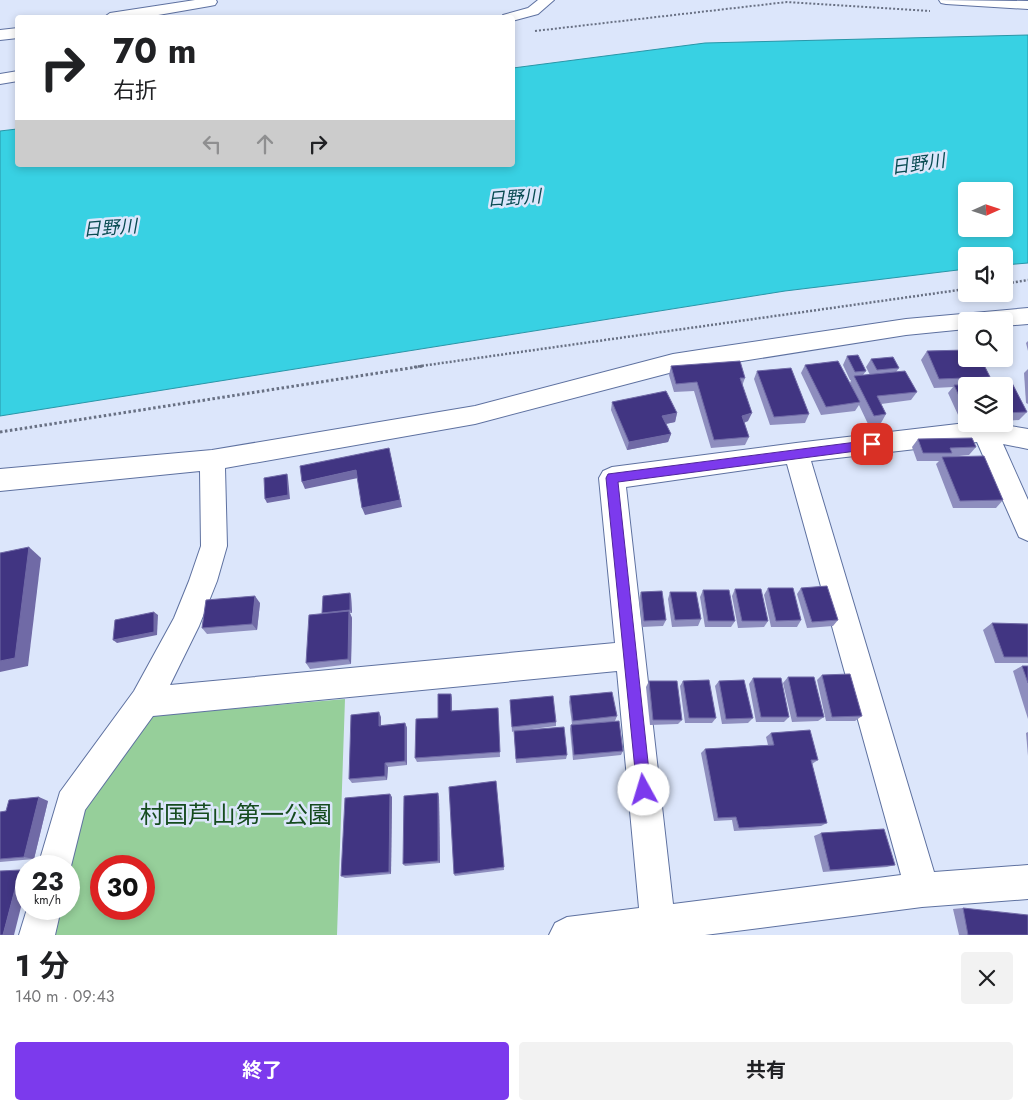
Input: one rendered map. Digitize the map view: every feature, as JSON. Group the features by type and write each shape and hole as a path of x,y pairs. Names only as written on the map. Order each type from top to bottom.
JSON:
{"street":[{"path":"515,16 533,11 547,0"},
{"path":"946,0 1028,5"},
{"path":"137,15 210,7"},
{"path":"0,35 15,32"},
{"path":"0,79 15,76"},
{"path":"0,480 212,460 474,415 672,363 818,339 922,325 1028,316"},
{"path":"658,930 612,478 796,453 976,432"},
{"path":"985,432 1028,529"},
{"path":"990,432 1028,439"},
{"path":"796,453 922,890"},
{"path":"58,855 71,803 145,702 185,626 214,546 212,460"},
{"path":"145,702 630,656"},
{"path":"567,935 658,930 922,890 1028,882"},
{"path":"37,935 41,920"}],"path":[{"path":"533,31 787,2 932,12"},
{"path":"1013,282 1028,280"},
{"path":"0,432 403,369 958,290"}],"green space":[{"name":"村国芦山第一公園","path":"345,699 337,935 53,935 56,920 80,920 80,855 71,855 80,815 151,716"}],"water":[{"name":"日野川","path":"1028,35 1028,263 1013,264 1013,247 958,247 958,270 785,291 0,416 0,131 15,129 15,167 515,167 515,68 705,43"}],"building":[{"path":"958,350 958,367 985,367 990,377 939,379 927,351"},
{"path":"858,355 866,371 855,372 847,356"},
{"path":"893,357 899,368 877,370 871,359"},
{"path":"740,361 745,378 740,378 752,413 742,416 749,437 714,440 697,382 676,384 671,366"},
{"path":"838,361 860,402 826,407 805,365"},
{"path":"791,368 809,414 774,417 757,371"},
{"path":"905,371 917,392 877,396 886,414 874,416 854,376"},
{"path":"954,385 958,385 958,394"},
{"path":"1013,385 1027,412 1013,413"},
{"path":"666,391 677,413 662,416 671,434 629,442 612,402"},
{"path":"972,438 976,447 950,448 952,453 923,453 918,439"},
{"path":"389,448 400,500 362,508 356,470 302,482 300,466"},
{"path":"984,456 1003,500 960,501 942,457"},
{"path":"287,474 288,495 265,499 264,478"},
{"path":"29,547 15,658 0,661 0,553"},
{"path":"827,586 838,620 812,622 801,588"},
{"path":"768,588 793,588 801,620 776,621"},
{"path":"735,589 761,589 768,621 742,621"},
{"path":"703,590 729,590 735,621 708,621"},
{"path":"662,591 666,620 644,621 641,592"},
{"path":"670,592 696,592 701,619 675,620"},
{"path":"350,593 350,610 322,613 323,596"},
{"path":"255,596 252,624 202,628 206,600"},
{"path":"349,611 348,659 306,663 309,615"},
{"path":"154,612 154,632 113,640 115,620"},
{"path":"992,623 1028,624 1028,657 1004,657"},
{"path":"1022,666 1028,666 1028,683"},
{"path":"850,674 862,716 832,717 822,675"},
{"path":"788,677 814,677 824,717 797,717"},
{"path":"753,678 781,678 789,717 761,717"},
{"path":"709,680 716,718 689,718 683,681"},
{"path":"744,680 753,718 726,719 719,681"},
{"path":"649,681 677,681 682,720 653,720"},
{"path":"612,692 617,716 573,721 570,696"},
{"path":"438,694 451,694 451,711 498,708 500,752 415,758 416,719 438,718"},
{"path":"553,696 556,722 512,727 510,700"},
{"path":"379,712 379,726 405,723 405,761 385,763 385,776 349,779 351,715"},
{"path":"619,721 623,751 574,755 571,725"},
{"path":"564,727 567,755 516,759 514,731"},
{"path":"810,730 818,760 811,760 827,823 739,828 736,817 718,818 705,749 774,745 771,733"},
{"path":"496,781 504,867 454,874 449,787"},
{"path":"438,793 438,861 403,864 404,796"},
{"path":"390,794 389,872 341,876 345,798"},
{"path":"39,797 24,855 15,855 15,858 0,859 0,812 6,811 9,800"},
{"path":"884,829 895,865 830,870 821,833"},
{"path":"15,870 15,889 3,935 0,935 0,871"},
{"path":"963,908 1028,915 1028,935 968,935"}],"route":[{"path":"644,790 612,478 872,444"}]}
